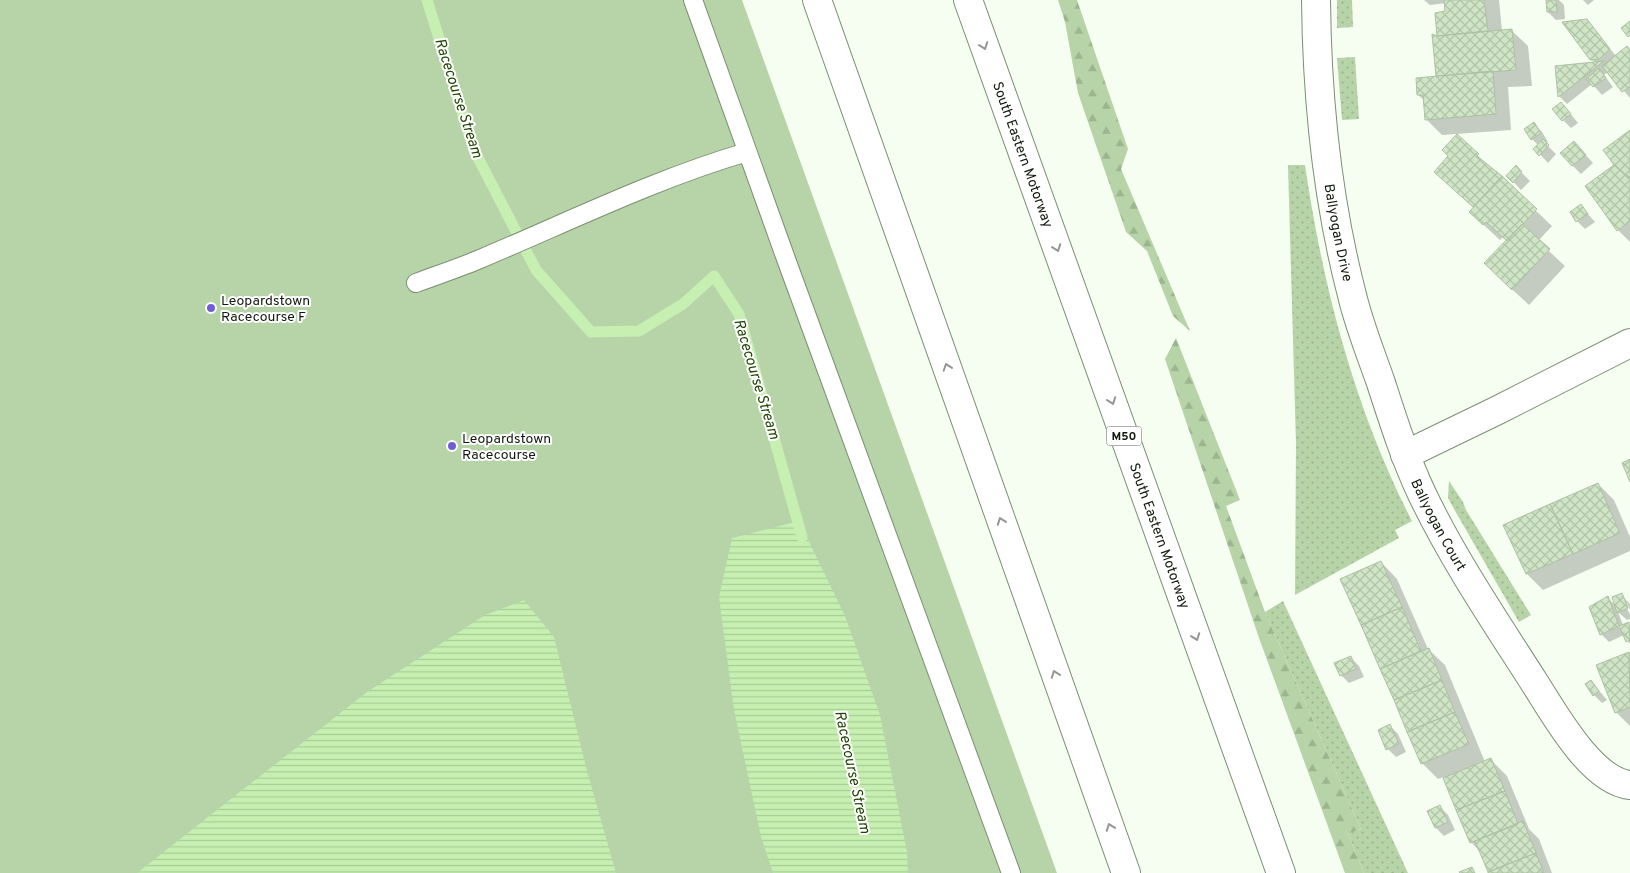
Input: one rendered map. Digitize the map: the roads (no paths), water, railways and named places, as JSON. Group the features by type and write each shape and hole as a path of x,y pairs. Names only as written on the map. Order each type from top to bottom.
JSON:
{"main road":[{"path":"818,0 1126,873"},
{"name":"South Eastern Motorway","path":"968,0 1281,873"},
{"name":"Ballyogan Drive","path":"1316,0 1317,56 1324,148 1338,235 1352,297 1405,455"},
{"path":"1405,455 1630,343"},
{"name":"Ballyogan Court","path":"1405,455 1422,494 1444,536 1568,734 1602,773 1612,780 1630,785"}],"lane":[{"path":"693,0 1011,873"},
{"path":"416,283 479,259 581,214 710,163 747,152"}],"water":[{"path":"799,521 845,616 880,715 907,852 908,873 773,873 761,837 734,710 719,597 732,538"},
{"path":"524,600 554,637 587,771 616,873 137,873 367,692 485,615"}],"waterway":[{"name":"Racecourse Stream","path":"427,0 474,150 536,270 591,332 639,331 683,304 714,276 739,314 802,537"}],"place":[{"name":"Leopardstown Racecourse F","path":"211,308"},
{"name":"Leopardstown Racecourse","path":"452,446"}]}
